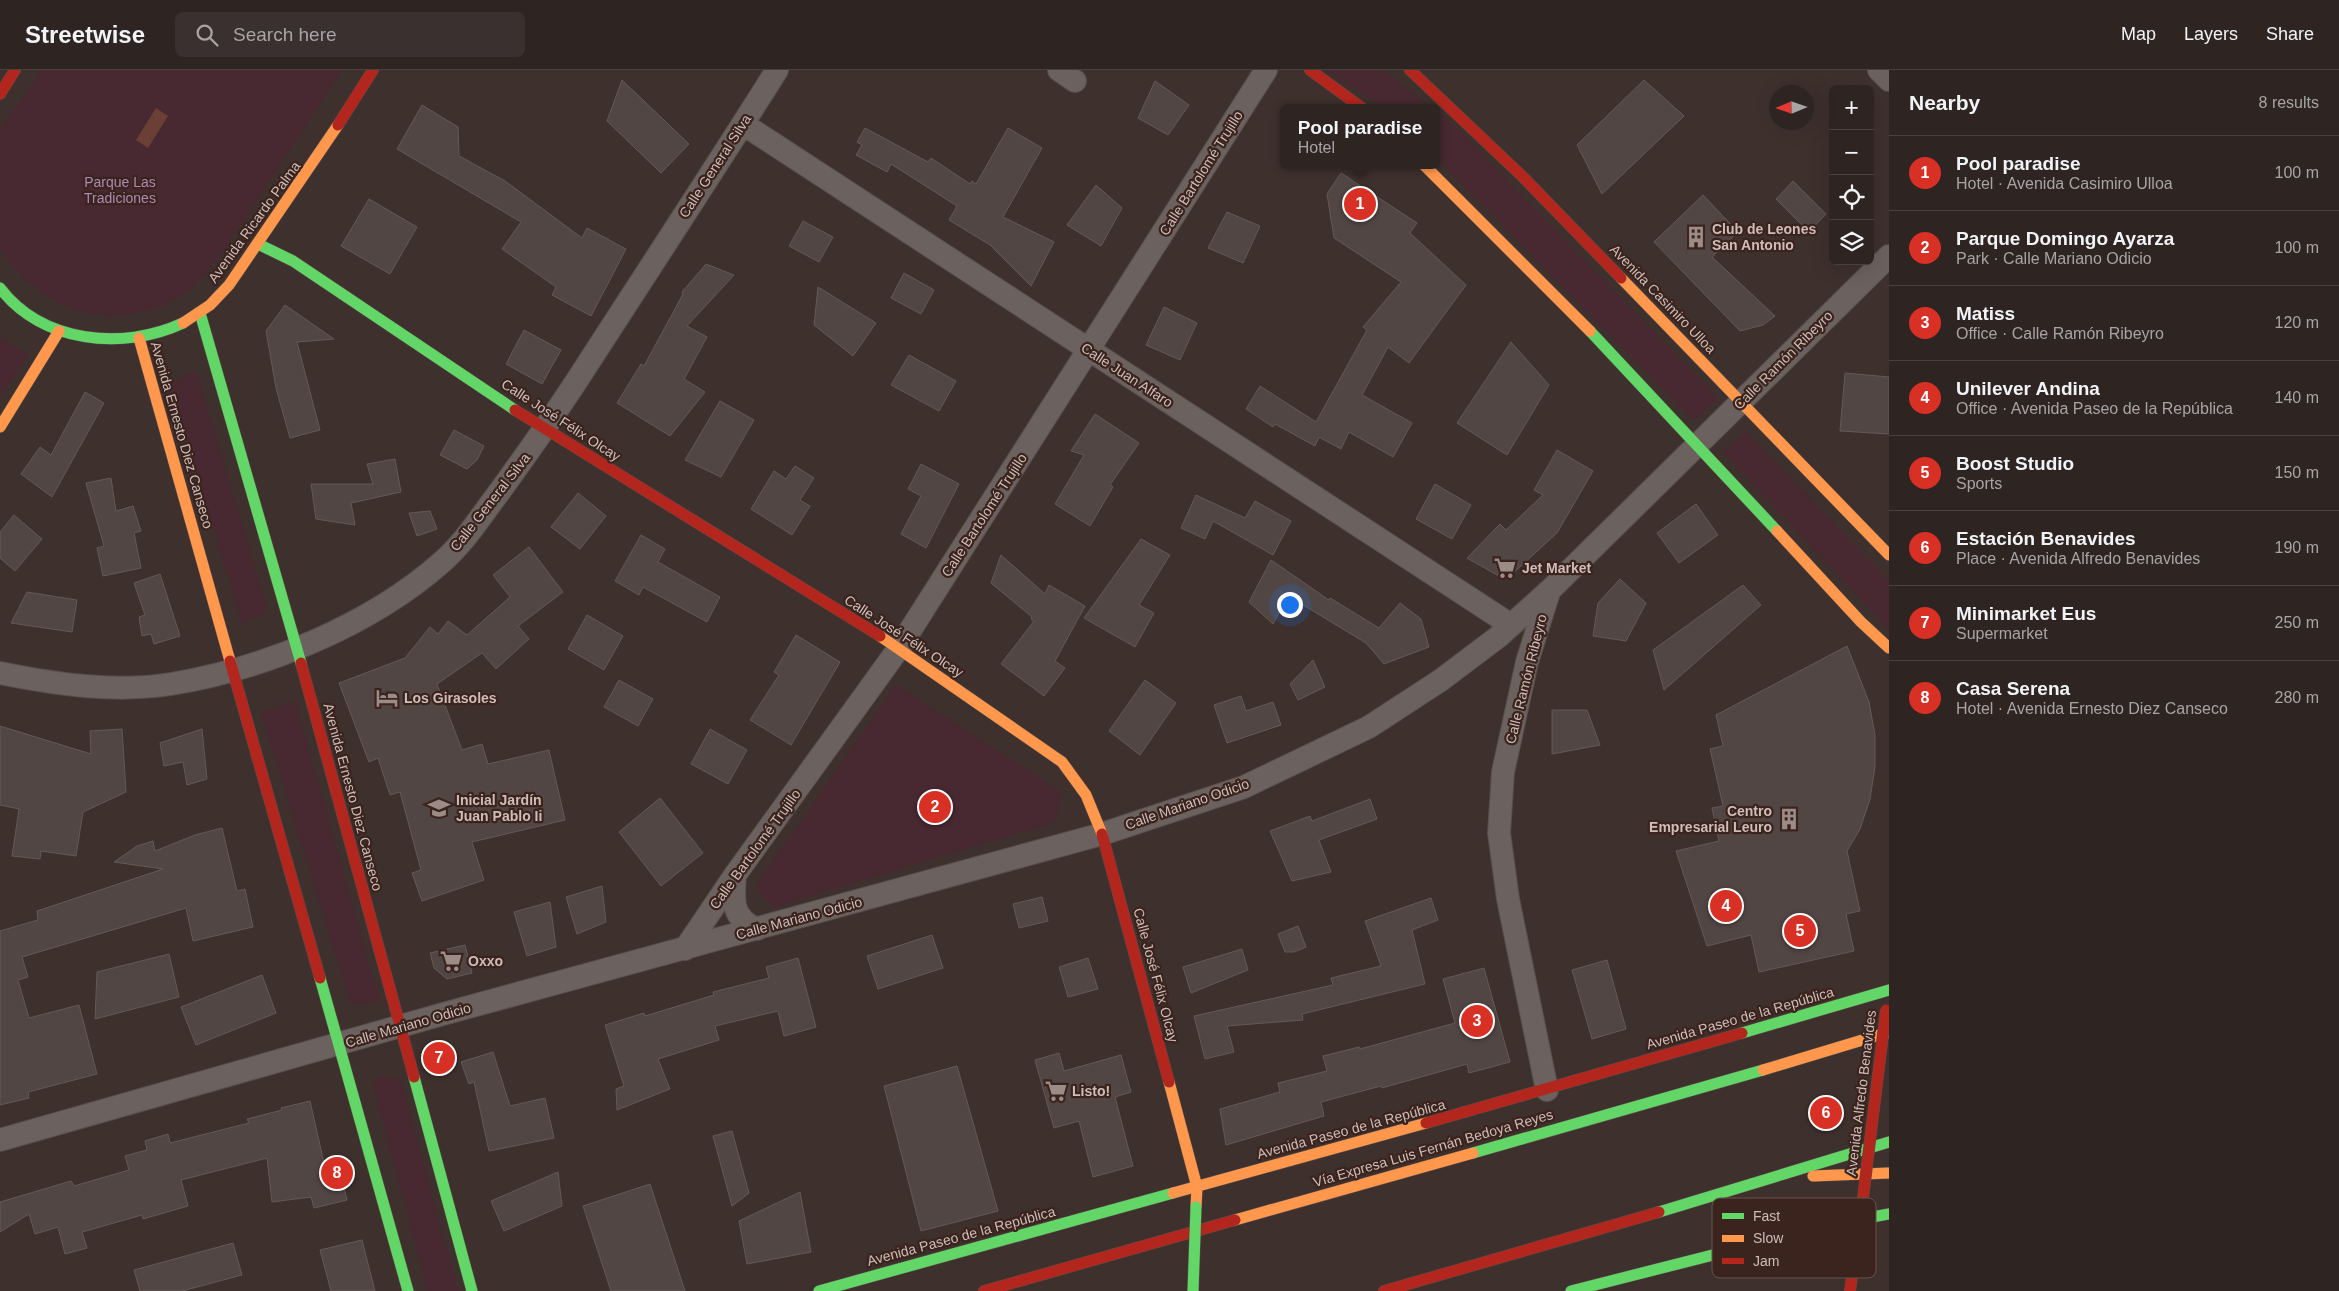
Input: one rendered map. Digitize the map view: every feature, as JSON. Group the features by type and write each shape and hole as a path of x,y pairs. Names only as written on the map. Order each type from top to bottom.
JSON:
{"main road":[{"name":"Avenida Ricardo Palma","path":"2,296 30,316 59,331 102,339 139,338 172,328 200,313 219,296 258,244 320,155 373,70"},
{"path":"1310,70 1357,104"},
{"name":"Avenida Casimiro Ulloa","path":"1410,70 1523,177 1889,555"},
{"path":"1428,169 1513,251 1698,444 1862,622 1889,648"},
{"name":"Calle José Félix Olcay","path":"258,244 293,261 545,430 899,648 1062,762 1079,782 1092,804 1102,834 1189,1152 1197,1187 1193,1291"},
{"name":"Avenida Ernesto Diez Canseco","path":"200,313 297,649 472,1291"},
{"path":"0,427 59,331"},
{"name":"Avenida Ernesto Diez Canseco","path":"139,338 408,1291"},
{"name":"Avenida Paseo de la República","path":"819,1291 1547,1090 1889,989"},
{"name":"Avenida Alfredo Benavides","path":"1863,1198 1889,989"},
{"name":"Vía Expresa Luis Fernán Bedoya Reyes","path":"984,1291 1718,1084 1889,1032"},
{"path":"1384,1291 1779,1177 1889,1142"},
{"path":"1779,1177 1889,1173"},
{"path":"1876,1216 1889,1214"},
{"path":"1571,1291 1712,1256"},
{"name":"Avenida Alfredo Benavides","path":"1850,1291 1852,1278"}],"street":[{"name":"Calle General Silva","path":"0,673 43,681 102,687 169,684 233,670 297,649 357,621 419,580 442,562 464,540 545,430 777,70"},
{"name":"Calle Bartolomé Trujillo","path":"685,949 734,875 899,648 1090,351 1266,70"},
{"path":"1879,70 1889,80"},
{"name":"Calle Juan Alfaro","path":"743,124 1511,625"},
{"name":"Calle Ramón Ribeyro","path":"1547,1090 1508,899 1498,833 1503,772 1527,662 1549,590 1889,256"},
{"name":"Calle Mariano Odicio","path":"0,1140 1102,834 1244,787 1369,727 1440,680 1511,625 1549,590"},
{"path":"734,875 733,898 736,911 744,924 757,929"}],"green space":[{"name":"Parque Las Tradiciones","path":"42,70 342,70 217,261 188,291 163,306 127,315 105,316 73,309 57,302 25,280 0,250 0,130"},
{"path":"1324,70 1383,70 1427,104 1378,104"},
{"path":"1440,114 1449,120 1718,398 1694,421 1440,161"},
{"path":"0,337 28,355 0,398"},
{"path":"196,370 268,611 242,624 171,384"},
{"path":"1746,432 1889,581 1889,630 1722,451"},
{"path":"896,685 1061,792 1055,822 774,907 755,887"},
{"path":"295,700 380,1003 351,1005 261,712"},
{"path":"382,1075 401,1080 458,1291 428,1291 373,1084"}],"shaded area":[{"path":"156,108 168,116 148,148 136,140"}],"building":[{"path":"622,80 689,144 661,173 607,121"},
{"path":"1644,80 1684,116 1602,194 1577,145"},
{"path":"1155,81 1189,105 1168,135 1138,118"},
{"path":"422,105 458,127 459,156 505,181 582,238 587,228 626,249 591,316 552,295 556,287 502,249 521,222 397,149"},
{"path":"865,128 928,162 931,158 970,184 972,181 976,184 1008,128 1042,148 1003,217 1054,242 1031,286 990,245 949,220 957,206 891,164 887,172 856,155 862,145 857,142"},
{"path":"1341,173 1417,223 1410,233 1466,285 1409,363 1388,347 1362,395 1412,423 1393,457 1349,432 1341,449 1319,437 1315,446 1275,424 1273,427 1246,409 1260,386 1316,422 1367,330 1363,327 1401,282 1334,238 1327,194"},
{"path":"1793,181 1826,214 1809,232 1776,199"},
{"path":"1096,185 1122,208 1101,246 1067,225"},
{"path":"1703,195 1738,232 1712,257 1775,316 1763,325 1740,331 1654,242"},
{"path":"369,199 417,227 390,274 341,246"},
{"path":"1227,212 1260,226 1243,263 1208,248"},
{"path":"803,221 833,237 819,262 789,246"},
{"path":"706,264 734,275 687,326 707,337 684,379 705,392 670,436 617,403 641,364 644,366 683,294 682,292"},
{"path":"904,273 934,290 921,314 891,298"},
{"path":"818,287 876,323 853,356 814,325"},
{"path":"285,305 334,339 297,342 320,430 290,438 276,388 266,331"},
{"path":"1164,307 1197,323 1180,360 1146,345"},
{"path":"524,330 561,350 542,384 506,364"},
{"path":"1511,342 1549,385 1507,455 1457,423"},
{"path":"909,355 956,381 939,411 891,385"},
{"path":"1845,373 1889,377 1889,434 1840,431"},
{"path":"85,392 104,403 52,497 21,474 40,447 51,455"},
{"path":"720,401 754,420 721,477 685,460"},
{"path":"1095,414 1139,443 1110,485 1113,487 1090,526 1055,504 1084,455 1071,451"},
{"path":"454,430 484,446 477,460 467,469 440,455"},
{"path":"1557,450 1593,471 1557,533 1511,575 1497,575 1467,558 1500,524 1506,530 1543,495 1534,490"},
{"path":"395,459 401,492 351,503 355,525 316,519 311,484 373,484 367,464"},
{"path":"921,464 959,484 926,548 901,534 921,496 908,489"},
{"path":"795,466 814,478 800,500 810,506 792,535 751,509 774,471 786,479"},
{"path":"111,478 116,511 133,506 141,531 134,533 141,568 103,576 97,548 104,546 86,483"},
{"path":"1435,484 1471,505 1452,539 1416,519"},
{"path":"578,493 606,516 580,549 551,527"},
{"path":"1196,495 1245,518 1255,501 1291,521 1273,555 1213,521 1205,539 1181,528"},
{"path":"1696,504 1718,535 1679,563 1657,533"},
{"path":"430,511 437,529 417,536 409,513"},
{"path":"14,515 42,539 15,571 0,558 0,532"},
{"path":"641,535 665,549 658,562 720,597 707,622 643,587 639,595 615,581"},
{"path":"1141,539 1170,555 1139,605 1154,613 1135,647 1084,618"},
{"path":"529,547 563,592 518,626 529,639 496,669 482,653 437,684 462,750 482,744 488,764 549,750 565,820 472,842 484,880 422,901 412,873 421,870 400,792 390,795 378,758 369,762 339,683 405,658 430,627 438,634 448,621 467,635 510,597 493,575"},
{"path":"1001,555 1045,594 1049,585 1085,606 1055,661 1065,668 1044,696 1001,664 1034,621 1031,619 1032,617 991,583"},
{"path":"1271,560 1329,600 1330,598 1379,628 1400,603 1421,619 1429,647 1384,664 1366,643 1280,591 1285,602 1273,624 1249,602"},
{"path":"160,574 180,636 154,644 151,634 142,636 139,617 145,615 134,583"},
{"path":"1620,579 1646,603 1626,641 1593,636 1598,603"},
{"path":"1743,585 1761,605 1664,690 1653,650"},
{"path":"27,592 77,600 72,632 11,623"},
{"path":"587,615 623,636 604,670 568,649"},
{"path":"796,635 840,662 791,745 750,720 779,675 774,672"},
{"name":"Centro Empresarial Leuro","path":"1847,646 1869,702 1875,735 1875,767 1870,799 1860,829 1847,851 1860,911 1846,914 1854,951 1759,972 1751,935 1707,946 1676,851 1719,841 1712,808 1723,806 1710,749 1723,746 1716,715"},
{"path":"1313,660 1325,687 1298,700 1290,684"},
{"path":"619,680 653,699 638,726 604,707"},
{"path":"1145,680 1176,703 1140,755 1109,731"},
{"path":"1241,696 1246,711 1273,702 1281,725 1227,743 1214,705"},
{"path":"1552,710 1587,710 1600,745 1552,754"},
{"path":"0,726 91,754 90,731 122,729 126,792 83,812 76,856 41,851 40,859 12,856 19,809 0,805"},
{"path":"202,729 207,779 187,785 183,762 164,766 160,743"},
{"path":"710,729 747,750 728,784 691,764"},
{"path":"660,798 703,853 661,886 619,832"},
{"path":"1370,799 1377,819 1319,840 1331,872 1292,881 1270,831 1310,816 1312,821"},
{"path":"222,828 237,891 245,889 253,927 193,941 186,908 22,957 28,977 18,980 29,1018 79,1005 97,1074 28,1092 29,1098 0,1105 0,931 38,920 37,911 163,869 114,862 137,846 153,841 155,851 195,835"},
{"path":"602,886 606,922 577,934 566,897"},
{"path":"1042,897 1048,921 1019,928 1013,904"},
{"path":"1431,898 1438,920 1412,930 1425,984 1302,1014 1303,1020 1227,1026 1234,1052 1205,1059 1194,1016 1333,985 1331,978 1381,966 1365,921"},
{"path":"550,902 556,947 527,956 514,912"},
{"path":"1298,926 1306,947 1294,952 1285,952 1278,934"},
{"path":"932,935 943,968 878,989 867,956"},
{"name":"Oxxo","path":"465,945 472,973 447,979 434,968 430,953"},
{"path":"1242,949 1248,970 1191,993 1183,967"},
{"path":"169,954 179,997 95,1019 97,972"},
{"path":"798,958 816,1027 784,1036 778,1011 715,1026 719,1040 658,1059 670,1089 617,1110 616,1089 624,1086 605,1025 644,1013 645,1016 714,995 713,992 769,978 766,967"},
{"path":"1088,958 1098,989 1068,997 1059,967"},
{"path":"1607,960 1626,1029 1592,1039 1572,970"},
{"path":"1484,968 1510,1062 1469,1073 1467,1064 1382,1088 1381,1086 1321,1102 1324,1116 1226,1145 1220,1109 1280,1092 1278,1083 1327,1071 1323,1056 1359,1047 1360,1049 1455,1023 1443,979"},
{"path":"262,975 276,1013 196,1045 181,1007"},
{"path":"493,1052 510,1106 545,1098 554,1138 489,1151 474,1082 469,1084 461,1062"},
{"path":"1059,1053 1064,1071 1121,1055 1131,1092 1115,1097 1133,1166 1093,1177 1079,1121 1054,1128 1035,1060"},
{"path":"957,1066 998,1211 921,1231 884,1086"},
{"path":"310,1101 324,1163 338,1160 347,1200 314,1208 311,1197 272,1202 267,1158 181,1180 188,1206 143,1219 142,1215 82,1232 87,1248 65,1254 58,1227 35,1234 29,1214 0,1232 0,1202 71,1181 74,1186 129,1170 125,1156 147,1150 145,1141 168,1134 170,1143 249,1123 247,1119"},
{"path":"732,1131 749,1193 732,1206 713,1136"},
{"path":"558,1172 562,1206 504,1231 491,1201"},
{"path":"650,1184 685,1291 611,1291 583,1206"},
{"path":"800,1192 811,1252 747,1264 739,1221"},
{"path":"362,1240 375,1291 331,1291 320,1250"},
{"path":"233,1243 242,1275 182,1291 140,1291 134,1270"}],"traffic: fast":[{"path":"258,244 293,261 515,410"},
{"path":"0,288 17,306 38,321 61,331 85,337 110,339 135,337 160,332 183,323"},
{"path":"200,313 301,663"},
{"path":"1590,331 1777,531"},
{"path":"320,978 408,1291"},
{"path":"1742,1033 1889,990"},
{"path":"1473,1153 1763,1070"},
{"path":"414,1077 472,1291"},
{"path":"1659,1212 1889,1142"},
{"path":"819,1291 1173,1193"},
{"path":"1193,1291 1196,1207"},
{"path":"1876,1216 1889,1214"},
{"path":"1571,1291 1712,1255"}],"traffic: slow":[{"path":"183,323 210,305 229,285 338,125"},
{"path":"1428,169 1590,331"},
{"path":"1621,278 1889,555"},
{"path":"0,427 59,331"},
{"path":"139,338 230,661"},
{"path":"1777,531 1861,622 1889,648"},
{"path":"880,636 1062,762 1086,795 1102,834"},
{"path":"1763,1070 1889,1032"},
{"path":"1169,1082 1197,1187 1196,1207"},
{"path":"1173,1193 1426,1123"},
{"path":"1235,1220 1473,1153"},
{"path":"1813,1176 1889,1173"}],"traffic: jam":[{"path":"0,94 15,70"},
{"path":"338,125 373,70"},
{"path":"1310,70 1357,104"},
{"path":"1410,70 1523,177 1621,278"},
{"path":"515,410 880,636"},
{"path":"230,661 320,978"},
{"path":"301,663 414,1077"},
{"path":"1102,834 1169,1082"},
{"path":"1863,1198 1886,1010"},
{"path":"1426,1123 1742,1033"},
{"path":"1384,1291 1659,1212"},
{"path":"984,1291 1235,1220"},
{"path":"1850,1291 1852,1278"}],"place":[{"name":"Pool paradise","path":"1360,204"},
{"name":"Club de Leones San Antonio","path":"1696,237"},
{"name":"Jet Market","path":"1505,568"},
{"name":"Los Girasoles","path":"387,698"},
{"name":"Parque Domingo Ayarza","path":"935,807"},
{"name":"Inicial Jardín Juan Pablo Ii","path":"439,808"},
{"name":"Centro Empresarial Leuro","path":"1789,819"},
{"name":"Unilever Andina","path":"1726,906"},
{"name":"Boost Studio","path":"1800,931"},
{"name":"Oxxo","path":"451,961"},
{"name":"Matiss","path":"1477,1021"},
{"name":"Minimarket Eus","path":"439,1058"},
{"name":"Listo!","path":"1056,1091"},
{"name":"Estación Benavides","path":"1826,1113"},
{"name":"Casa Serena","path":"337,1173"}]}
